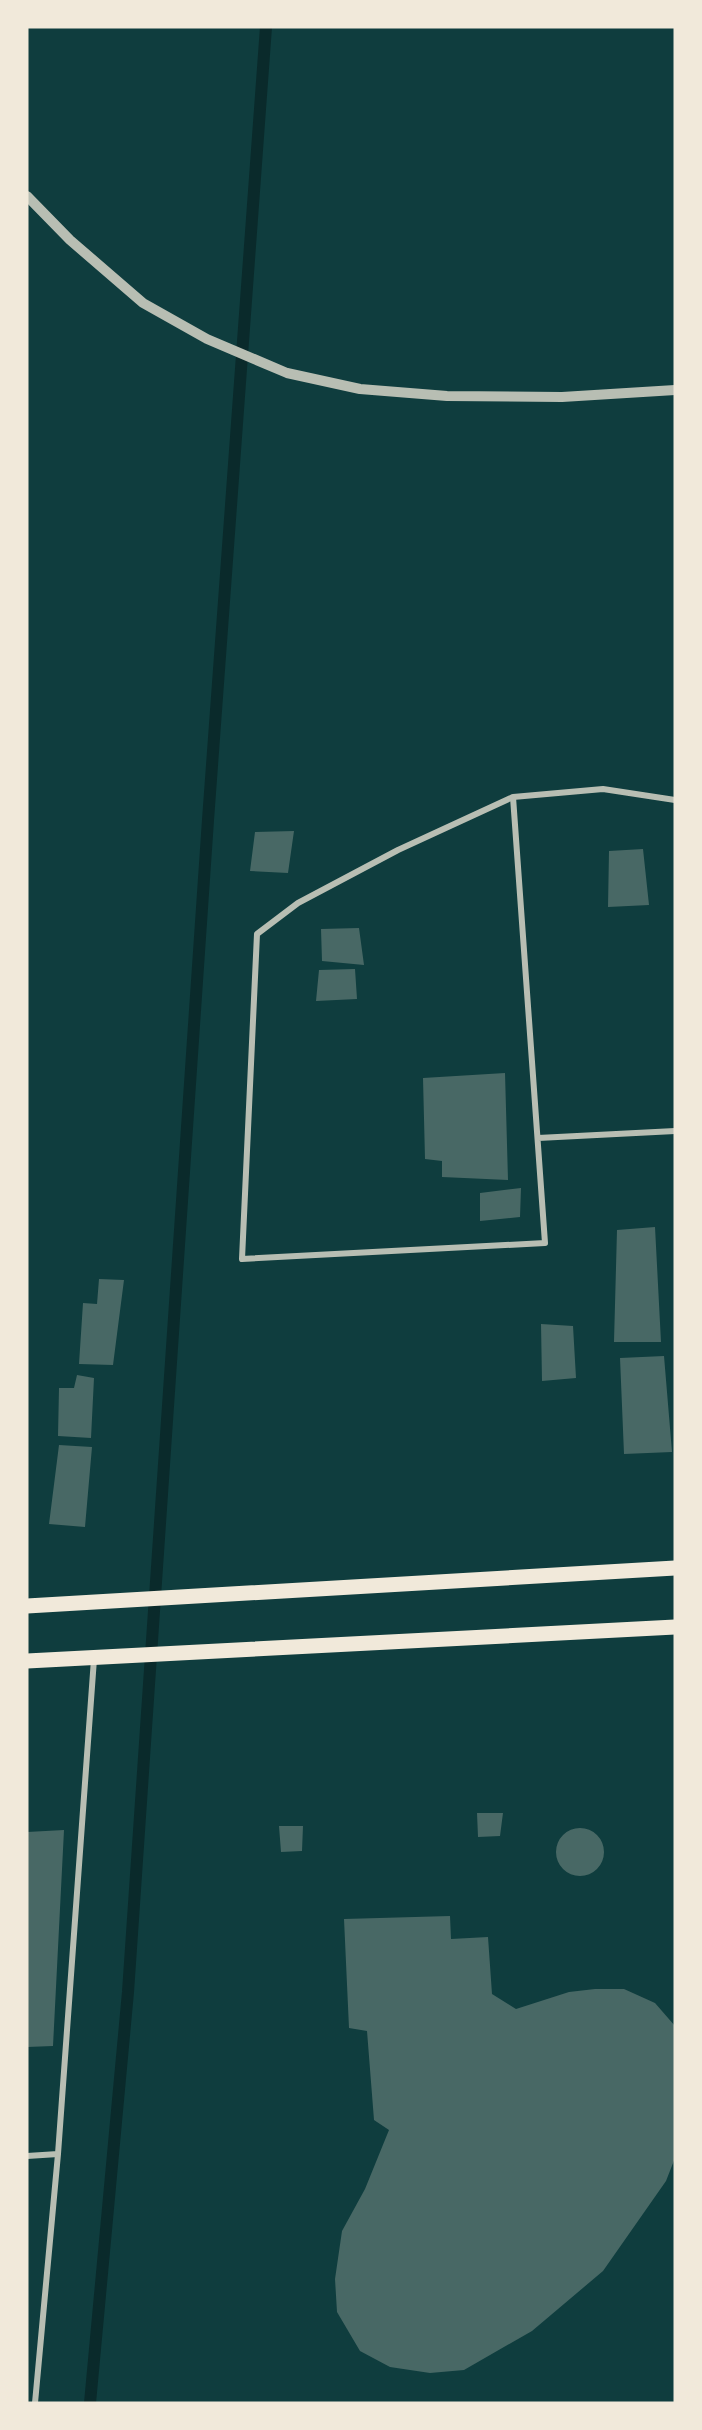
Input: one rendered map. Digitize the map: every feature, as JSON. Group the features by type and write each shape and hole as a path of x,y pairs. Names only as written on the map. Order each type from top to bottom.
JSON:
{"main road":[{"path":"27,1606 675,1568"},
{"path":"27,1661 675,1627"}],"street":[{"path":"27,196 70,240 143,303 207,339 287,373 360,389 447,396 562,397 675,390"},
{"path":"513,797 545,1243 242,1259 257,934 298,903 398,850 513,797 603,789 675,800"},
{"path":"538,1138 675,1131"},
{"path":"35,2403 58,2154 94,1657"},
{"path":"27,2156 58,2154"}],"building":[{"path":"294,831 288,873 250,871 255,832"},
{"path":"643,849 649,905 608,907 609,851"},
{"path":"359,928 364,965 322,961 321,929"},
{"path":"355,969 357,999 316,1001 319,970"},
{"path":"505,1073 508,1180 442,1177 442,1161 425,1159 423,1078"},
{"path":"521,1188 520,1217 480,1221 480,1193"},
{"path":"655,1227 661,1342 614,1342 617,1230"},
{"path":"99,1279 124,1280 113,1365 79,1364 83,1303 97,1304"},
{"path":"541,1324 573,1326 576,1378 542,1381"},
{"path":"664,1356 672,1452 624,1454 620,1358"},
{"path":"77,1375 94,1378 91,1438 58,1436 59,1388 74,1388"},
{"path":"59,1445 92,1447 85,1527 49,1524"},
{"path":"477,1813 503,1813 500,1836 478,1837"},
{"path":"279,1826 303,1826 302,1851 281,1852"},
{"path":"575,1828 585,1828 597,1835 604,1847 604,1857 597,1869 585,1876 575,1876 560,1865 556,1857 556,1847 567,1832"},
{"path":"64,1830 53,2046 27,2047 27,1832"},
{"path":"450,1916 451,1939 488,1937 492,1994 516,2009 569,1992 595,1989 624,1989 655,2003 675,2026 675,2158 666,2181 603,2271 532,2331 464,2370 430,2373 390,2367 360,2351 337,2312 335,2279 342,2231 365,2189 389,2130 374,2120 367,2031 349,2028 344,1919"}],"waterway":[{"path":"90,2403 128,1992 208,820 266,27"}]}
